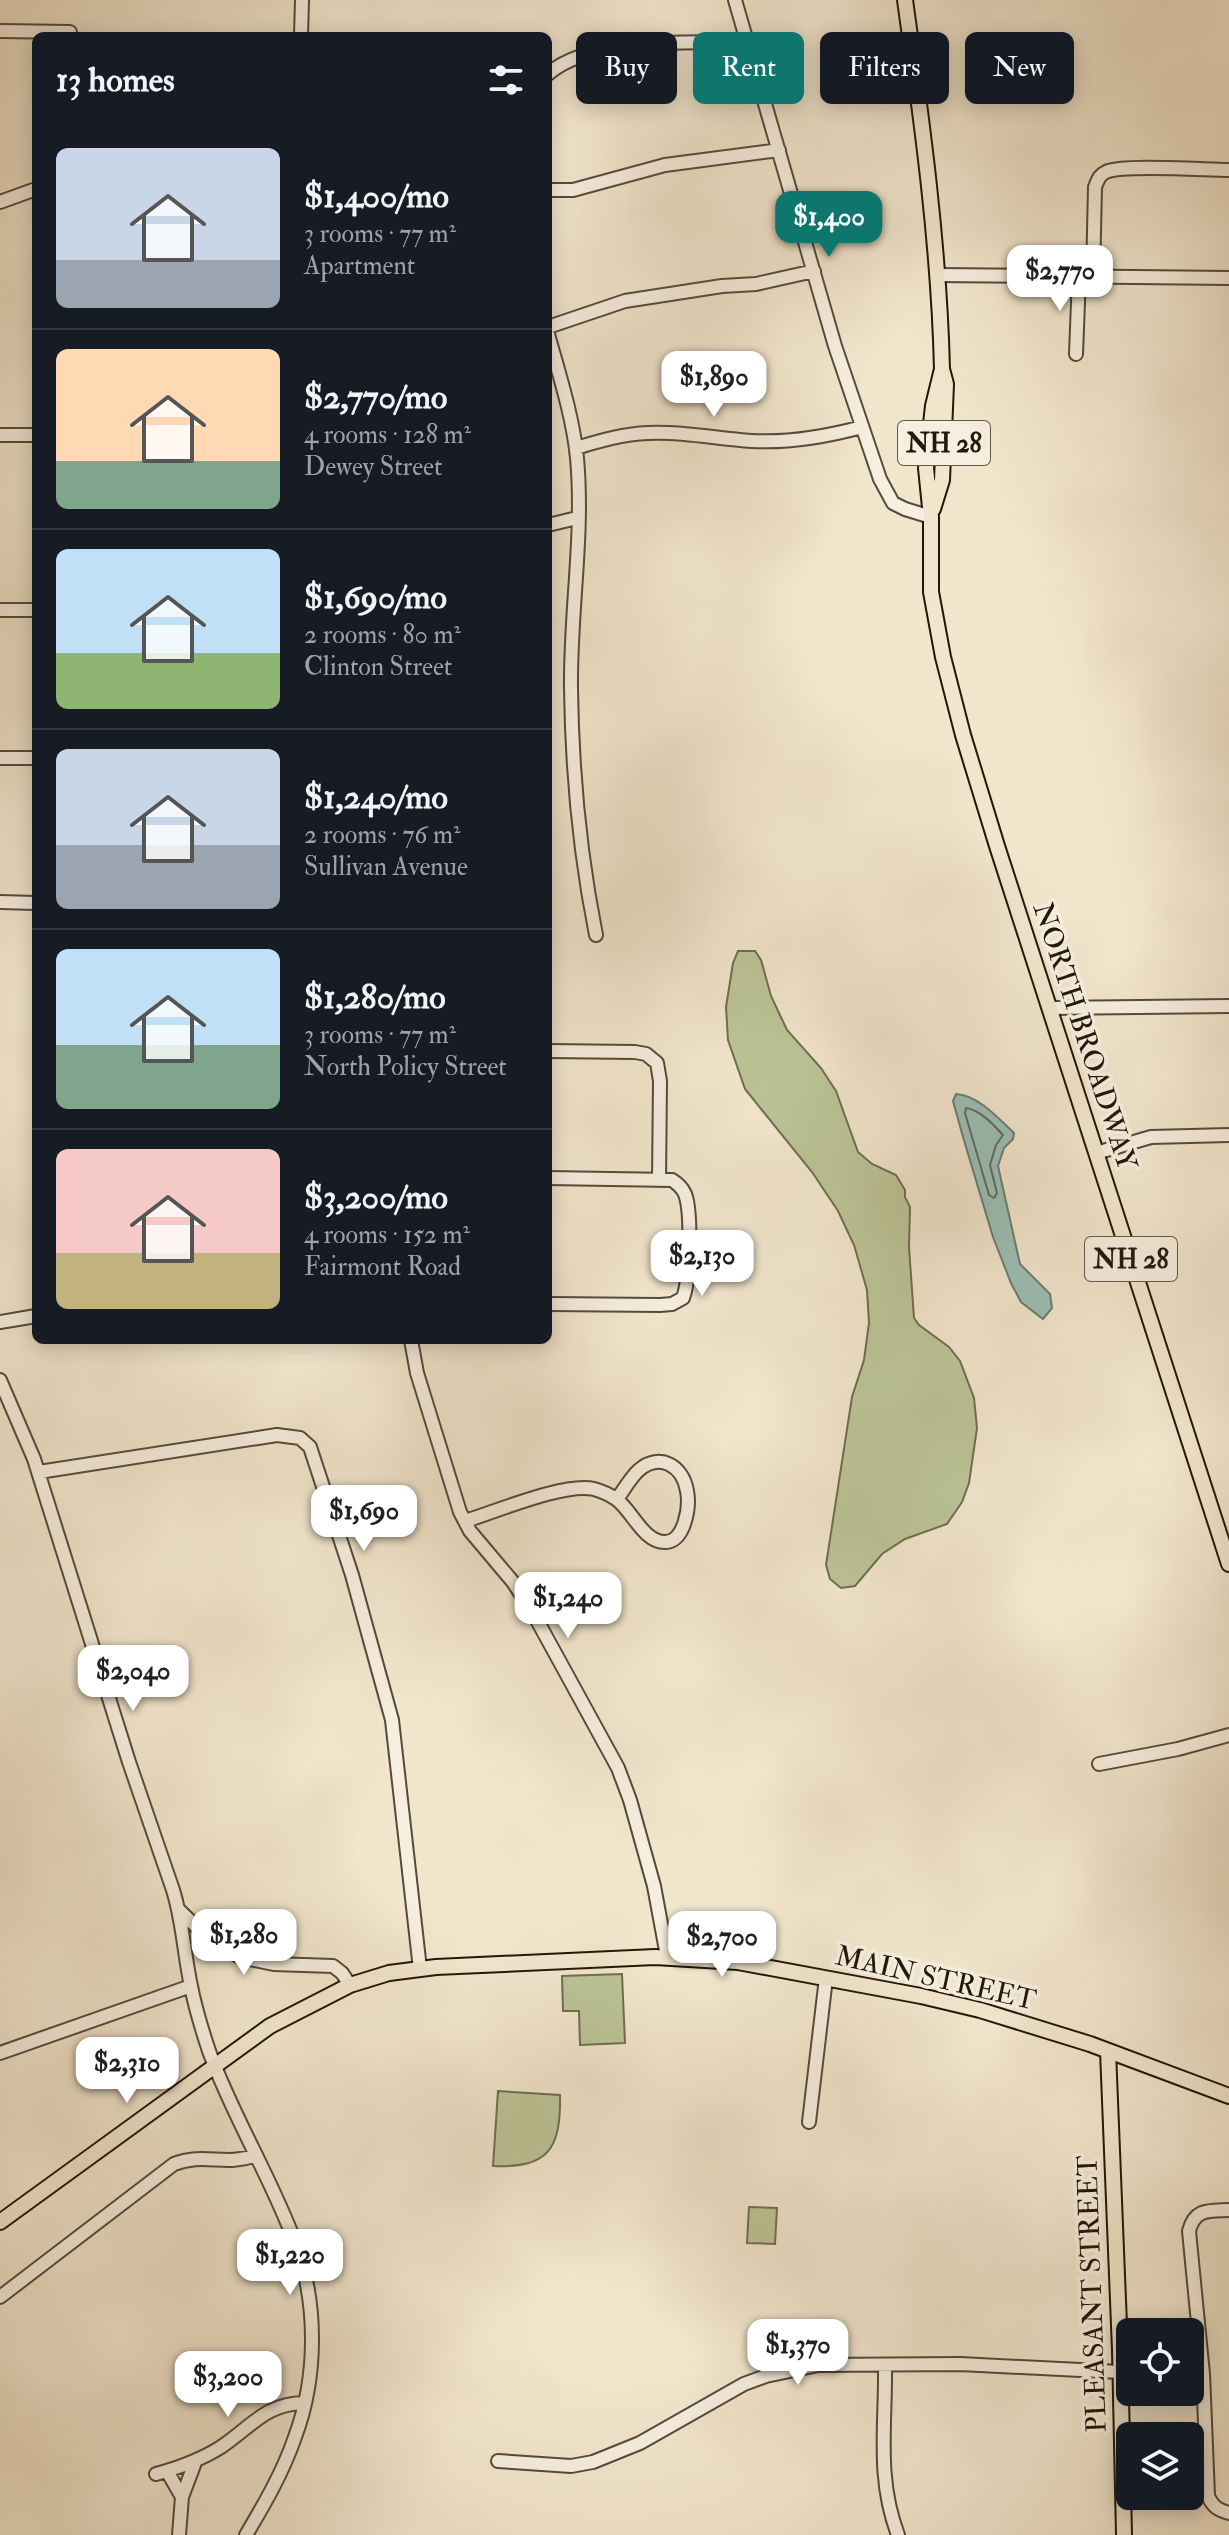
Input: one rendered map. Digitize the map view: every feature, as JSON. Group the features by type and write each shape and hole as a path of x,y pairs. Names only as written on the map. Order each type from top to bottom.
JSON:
{"main road":[{"name":"NORTH BROADWAY","path":"905,0 929,179 938,275 942,369 933,406 926,468 931,517 931,592 943,657 977,781 1229,1564"},
{"name":"MAIN STREET","path":"0,2222 270,2026 350,1985 389,1973 420,1969 667,1956 738,1962 980,2010 1108,2051 1224,2094"},
{"name":"PLEASANT STREET","path":"1108,2051 1118,2318"},
{"name":"PLEASANT STREET","path":"1121,2406 1124,2535"}],"street":[{"path":"301,32 302,0"},
{"path":"735,0 744,32"},
{"path":"0,31 70,32"},
{"path":"552,71 572,60 620,47 693,43"},
{"path":"765,104 880,479 889,498 905,509 931,517"},
{"path":"552,190 573,190 665,165 779,150"},
{"path":"1093,276 1095,187 1099,176 1109,170 1229,170"},
{"path":"0,202 32,190"},
{"path":"552,326 625,301 756,284 814,271"},
{"path":"938,275 1229,278"},
{"path":"1076,354 1079,276"},
{"path":"554,385 576,448 577,518 571,691 585,871 596,935"},
{"path":"576,448 639,433 787,441 817,438 862,427"},
{"path":"0,435 32,435"},
{"path":"552,524 577,518"},
{"path":"0,610 32,610"},
{"path":"0,758 32,758"},
{"path":"0,902 32,903"},
{"path":"1049,1008 1229,1006"},
{"path":"552,1051 635,1052 646,1054 657,1063 660,1081 659,1180"},
{"path":"1096,1153 1151,1137 1229,1135"},
{"path":"552,1178 672,1180 681,1187 686,1197 688,1276 683,1298 672,1304 552,1304"},
{"path":"0,1322 32,1317"},
{"path":"412,1344 417,1373 455,1502 465,1521 532,1611 618,1768 657,1898 667,1956"},
{"path":"0,1380 39,1472 129,1762 179,1910 191,1986 215,2066 304,2269 311,2336 305,2403 284,2466 246,2535"},
{"path":"39,1472 277,1435 300,1438 310,1447 352,1575 392,1720 420,1969"},
{"path":"465,1521 572,1488 595,1489 617,1499 656,1540 666,1542 676,1538 681,1530 688,1498 680,1472 670,1463 660,1462 637,1472 617,1499"},
{"path":"1099,1764 1178,1749 1229,1735"},
{"path":"179,1910 210,1940 240,1957 274,1964 333,1966 350,1985"},
{"path":"809,2122 826,1978"},
{"path":"0,2053 191,1986"},
{"path":"1224,2094 1229,2105"},
{"path":"0,2297 174,2164 191,2158 237,2161 256,2155"},
{"path":"1229,2210 1198,2214 1192,2220 1189,2231 1203,2374 1208,2496 1212,2505 1229,2513"},
{"path":"498,2461 571,2466 593,2462 632,2446 725,2393 766,2376 818,2365 973,2364 1116,2372"},
{"path":"885,2365 882,2465 885,2492 898,2535"},
{"path":"182,2497 161,2473 196,2460 230,2441 269,2410 305,2403"},
{"path":"179,2535 182,2497 196,2460"}],"green space":[{"path":"738,951 755,951 761,960 771,996 787,1030 821,1068 836,1091 858,1152 872,1164 896,1175 905,1190 910,1207 909,1247 914,1318 949,1347 960,1361 974,1398 977,1428 969,1483 962,1502 947,1524 905,1539 882,1554 855,1586 841,1588 830,1579 826,1565 852,1397 864,1360 869,1323 867,1290 854,1245 838,1211 812,1172 745,1089 728,1040 726,1007"},
{"path":"622,1974 625,2043 580,2045 579,2011 563,2011 562,1976"},
{"path":"498,2091 560,2095 558,2130 548,2152 539,2159 512,2166 493,2166"},
{"path":"749,2207 777,2208 775,2244 747,2243"}],"water":[{"path":"956,1094 980,1103 1014,1133 1013,1139 1004,1148 998,1166 1020,1264 1050,1294 1052,1308 1043,1319 1021,1302 993,1237 953,1101"}]}
